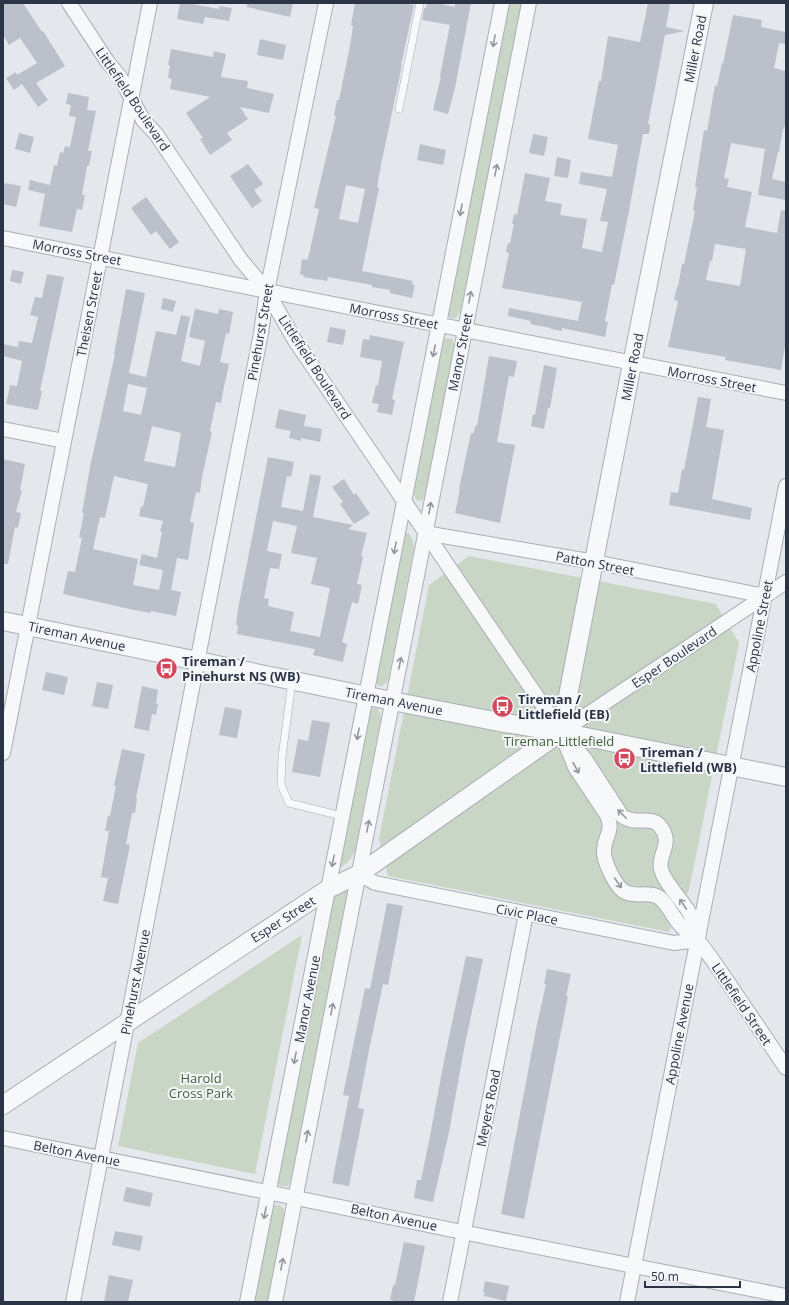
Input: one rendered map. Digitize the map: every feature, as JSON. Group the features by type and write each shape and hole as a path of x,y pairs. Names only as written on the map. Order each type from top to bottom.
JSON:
{"street":[{"name":"Littlefield Boulevard","path":"69,3 120,77 143,120 156,134 241,260 267,291 293,337 561,732"},
{"name":"Theisen Street","path":"3,753 150,3"},
{"name":"Pinehurst Street","path":"197,661 261,333 267,291 326,3"},
{"name":"Manor Street","path":"366,695 502,3"},
{"name":"Manor Street","path":"392,701 529,3"},
{"name":"Miller Road","path":"561,732 704,3"},
{"name":"Morross Street","path":"3,238 632,364 786,393"},
{"path":"3,429 64,441"},
{"name":"Appoline Street","path":"731,766 786,486"},
{"name":"Patton Street","path":"425,533 595,562 765,596"},
{"name":"Esper Boulevard","path":"561,732 786,582"},
{"name":"Tireman Avenue","path":"3,621 392,701 561,732 786,777"},
{"name":"Pinehurst Avenue","path":"73,1302 197,661"},
{"name":"Manor Avenue","path":"247,1302 366,695"},
{"name":"Manor Avenue","path":"275,1302 392,701"},
{"name":"Esper Street","path":"3,1105 328,889 359,874 561,732"},
{"name":"Littlefield Street","path":"561,732 585,759 622,816 635,821 654,821 662,829 666,843 660,864 661,870 691,916 698,940"},
{"name":"Littlefield Street","path":"561,732 574,767 607,815 610,823 610,830 604,848 604,857 621,888 630,894 649,894 658,896 663,900 681,926 698,940 786,1068"},
{"name":"Appoline Avenue","path":"627,1302 731,766"},
{"name":"Civic Place","path":"359,874 375,883 674,943 698,940"},
{"name":"Meyers Road","path":"450,1302 526,914"},
{"name":"Belton Avenue","path":"3,1138 786,1296"}],"lane":[{"path":"399,109 420,3"},
{"path":"292,680 282,756 281,785 289,803 342,816"}],"green space":[{"path":"507,3 522,3 461,310 456,318 451,318 448,316 447,308"},
{"path":"444,338 452,339 454,343 454,351 426,490 423,500 418,501 416,500 413,490 440,343"},
{"path":"405,533 409,533 413,541 414,548 388,681 382,686 378,686 376,683"},
{"name":"Tireman-Littlefield","path":"469,556 716,604 739,643 689,890 669,932 388,876 379,839 429,585"},
{"path":"373,708 378,709 381,717 355,851 350,860 339,869 338,867 368,712"},
{"path":"346,888 347,893 295,1161 288,1186 280,1186 277,1182 332,901 335,896"},
{"name":"Harold Cross Park","path":"302,935 255,1174 118,1146 138,1043"},
{"path":"274,1205 280,1205 284,1209 284,1217 268,1302 253,1302 271,1210"}],"building":[{"path":"3,3 23,3 65,66 36,83 48,100 38,107 22,84 14,90 6,78 16,72 17,75 37,63 20,38 9,45 3,35"},
{"path":"180,3 219,9 219,6 232,8 229,21 205,17 203,24 177,19"},
{"path":"247,3 293,3 290,17 247,7"},
{"path":"355,3 403,3 414,5 381,165 377,187 379,188 362,271 413,281 412,284 415,285 412,298 390,293 390,290 372,287 372,285 328,277 327,281 303,277 304,275 300,274 302,259 308,259 319,209 314,208 336,116 334,115 337,100 339,100 350,46 353,26 351,25","holes":["346,185 365,189 358,223 339,219"]},
{"path":"427,3 436,3 455,7 455,3 471,3 455,88 448,114 433,110 441,77 450,25 422,20 424,8 426,8"},
{"path":"648,3 670,4 666,27 685,31 665,35 648,124 650,125 649,134 643,134 614,285 612,284 605,321 608,322 605,337 562,328 562,331 551,329 530,324 531,321 508,316 509,308 578,321 582,302 502,288 509,253 506,252 508,243 510,243 514,224 512,224 514,214 517,215 525,173 550,178 545,201 562,204 560,215 587,219 582,248 602,252 608,222 600,221 607,189 579,184 581,172 612,177 618,145 588,139 599,81 601,81 608,36 640,42"},
{"path":"733,15 762,20 761,27 786,32 786,44 779,43 774,68 786,71 786,120 772,179 786,182 786,200 758,195 765,149 731,143 724,178 729,179 727,187 752,192 745,227 777,233 781,210 786,211 786,340 781,370 725,360 726,357 668,347 678,301 674,300 682,264 684,264 695,211 693,210 697,188 695,187 704,130 707,131 715,85 717,86 722,63 723,64","holes":["715,244 746,249 740,286 706,280 710,261 712,261"]},
{"path":"260,39 286,45 283,60 257,55"},
{"path":"171,49 213,57 214,51 226,54 221,77 248,81 247,88 274,94 269,113 240,107 248,119 227,133 232,140 210,155 200,139 203,138 186,113 210,97 170,89 172,79 168,78 170,65 168,65"},
{"path":"68,93 89,97 87,110 96,111 88,151 92,151 89,166 87,166 82,195 85,195 82,210 77,209 72,232 39,226 45,194 28,190 30,180 50,185 54,165 57,166 60,152 63,153 65,146 70,147 76,117 69,116 71,105 66,104"},
{"path":"19,133 34,137 30,153 15,149"},
{"path":"533,134 548,137 544,156 529,153"},
{"path":"420,144 446,150 443,165 417,160"},
{"path":"557,157 571,160 568,178 554,176"},
{"path":"248,164 263,184 254,190 262,201 252,208 230,176"},
{"path":"5,183 21,186 16,207 3,204 3,191"},
{"path":"146,197 179,242 170,249 156,231 151,235 131,208"},
{"path":"12,270 24,272 21,284 10,281"},
{"path":"47,274 64,277 40,391 42,391 38,410 6,404 10,385 17,386 22,361 3,356 3,344 18,347 19,341 32,343 38,317 30,315 35,297 42,298"},
{"path":"126,289 145,293 129,373 146,377 156,331 176,335 181,315 190,317 181,361 200,366 205,341 189,337 195,309 218,314 219,309 233,312 229,334 226,333 220,362 229,364 221,403 216,402 210,431 212,432 200,493 196,492 190,522 194,523 188,560 177,558 171,590 181,592 176,616 151,611 151,613 134,610 63,594 68,571 75,572 82,538 79,537 84,513 82,513 90,467","holes":["128,384 147,388 141,415 123,411","152,426 181,433 175,467 144,461","114,476 148,484 143,507 141,506 139,516 163,521 160,531 162,532 157,558 142,554 139,565 163,570 159,590 133,585 138,559 93,549 100,517 105,518"]},
{"path":"163,298 176,301 173,312 161,309"},
{"path":"330,327 346,330 343,345 327,342"},
{"path":"370,335 404,342 392,399 395,400 392,415 377,412 379,404 372,403 376,385 378,386 382,361 360,357 363,339 369,340"},
{"path":"489,356 517,361 514,377 509,376 497,442 515,445 500,523 455,513 471,433 474,433 475,426 477,426"},
{"path":"544,365 557,368 550,408 548,408 544,429 531,426 533,414 535,415"},
{"path":"698,397 711,399 706,427 724,430 712,499 752,508 750,520 669,505 671,492 678,493"},
{"path":"279,409 306,415 304,426 322,429 320,442 301,438 301,441 289,438 291,431 275,428"},
{"path":"268,457 294,462 291,477 287,476 281,507 303,511 310,474 321,476 313,517 353,525 348,529 367,533 361,556 363,557 357,584 362,585 358,604 352,602 342,642 347,644 343,662 313,655 315,649 237,634 238,625 236,625","holes":["273,521 297,526 291,553 317,558 311,584 330,588 320,637 290,631 294,612 268,606 269,599 264,598 270,568 279,569 282,554 267,551"]},
{"path":"3,459 25,464 20,490 22,491 16,512 21,513 18,528 15,527 8,564 3,564"},
{"path":"344,479 354,495 356,493 370,514 354,524 340,504 343,502 332,487"},
{"path":"46,672 68,677 64,695 42,690"},
{"path":"97,682 113,685 108,709 92,706"},
{"path":"142,686 158,690 156,715 152,714 149,731 134,728"},
{"path":"225,707 242,710 237,738 219,735"},
{"path":"312,720 330,723 320,777 292,772 298,739 308,741"},
{"path":"122,749 145,754 136,798 135,813 132,813 126,844 130,845 118,904 103,901 108,878 101,877 109,831 105,831 108,816 110,816 116,786 114,786"},
{"path":"387,903 403,906 388,985 383,984 369,1050 358,1108 364,1109 349,1186 332,1183 349,1096 343,1095 365,988 370,989"},
{"path":"466,956 483,959 464,1049 449,1132 433,1202 414,1198 417,1180 421,1180"},
{"path":"547,969 571,974 524,1219 501,1214 546,984 544,984"},
{"path":"126,1187 153,1193 150,1207 123,1201"},
{"path":"115,1231 143,1236 140,1251 112,1245"},
{"path":"404,1242 425,1246 414,1302 390,1300 393,1285 395,1285"},
{"path":"109,1275 133,1280 128,1302 104,1302"},
{"path":"485,1281 509,1286 506,1301 484,1296 485,1292 483,1292"}],"place":[{"name":"Tireman / Pinehurst NS (WB)","path":"166,668"},
{"name":"Tireman / Littlefield (EB)","path":"503,706"},
{"name":"Tireman / Littlefield (WB)","path":"624,759"}]}
